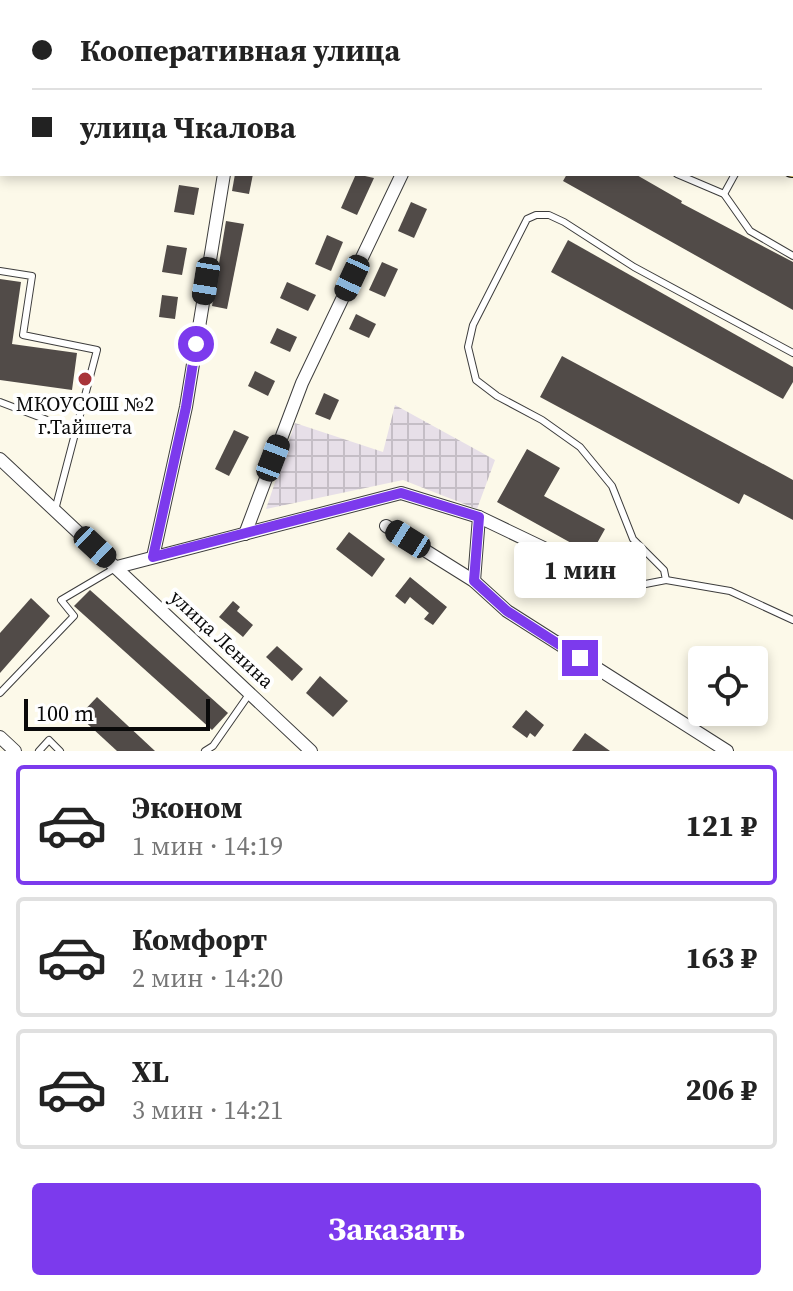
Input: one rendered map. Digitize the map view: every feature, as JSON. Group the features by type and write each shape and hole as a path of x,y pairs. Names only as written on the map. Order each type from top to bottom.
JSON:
{"street":[{"path":"153,557 186,407 224,176"},
{"path":"245,534 302,383 401,176"},
{"name":"улица Ленина","path":"0,459 311,751"},
{"path":"117,567 401,493 479,517 598,574"},
{"path":"474,581 479,517"},
{"path":"386,526 474,581 507,611 727,751"},
{"path":"0,737 15,751"}],"lane":[{"path":"682,176 724,194 750,231 793,256"},
{"path":"724,194 734,176"},
{"path":"666,580 664,570 633,539 612,486 580,447 476,380 468,347 473,325 527,219 549,215 634,267 793,353"},
{"path":"0,271 32,276 23,335 97,350 55,510"},
{"path":"0,402 76,431"},
{"path":"0,693 74,616 61,600 117,567"},
{"path":"598,574 635,586 666,580 730,591 793,620"},
{"path":"205,751 213,746 250,693"},
{"path":"39,751 49,740 60,751"}],"shaded area":[{"path":"395,405 495,460 477,509 403,480 266,509 295,423 383,452"}],"building":[{"path":"235,176 253,176 249,194 232,191"},
{"path":"355,176 374,178 357,215 341,208"},
{"path":"566,176 638,176 681,203 793,262 793,310 563,181"},
{"path":"179,185 199,188 194,215 174,212"},
{"path":"411,202 427,209 414,238 398,231"},
{"path":"226,221 244,224 227,309 212,306"},
{"path":"327,235 343,242 331,271 315,264"},
{"path":"568,240 793,367 793,382 783,399 551,272"},
{"path":"167,245 187,248 182,275 162,272"},
{"path":"382,262 398,269 385,297 369,290"},
{"path":"0,279 21,282 12,344 77,353 72,390 0,380"},
{"path":"287,282 316,295 308,311 280,298"},
{"path":"162,295 178,297 175,319 159,317"},
{"path":"356,314 376,324 369,338 349,329"},
{"path":"277,328 297,337 290,352 270,343"},
{"path":"562,356 793,480 793,520 744,494 739,504 540,397"},
{"path":"255,371 275,381 268,396 248,386"},
{"path":"324,393 339,400 330,420 315,414"},
{"path":"234,430 249,437 229,476 215,469"},
{"path":"527,449 560,468 544,496 605,529 591,554 497,502"},
{"path":"349,532 385,559 372,577 336,549"},
{"path":"410,577 447,607 433,625 424,619 429,613 410,597 405,604 395,596"},
{"path":"90,590 228,713 212,730 74,606"},
{"path":"31,598 50,616 0,673 0,633"},
{"path":"233,601 240,607 237,611 253,625 243,637 219,617"},
{"path":"277,646 303,669 292,681 266,657"},
{"path":"320,676 348,701 333,717 306,693"},
{"path":"97,697 155,751 117,751 79,716"},
{"path":"526,710 544,725 535,737 530,733 527,738 512,727"},
{"path":"585,733 610,751 572,751"}],"place":[{"name":"МКОУСОШ №2 г.Тайшета","path":"85,379"}],"route":[{"path":"196,344 186,407 153,557 401,493 479,517 474,581 507,611 580,658"}]}
